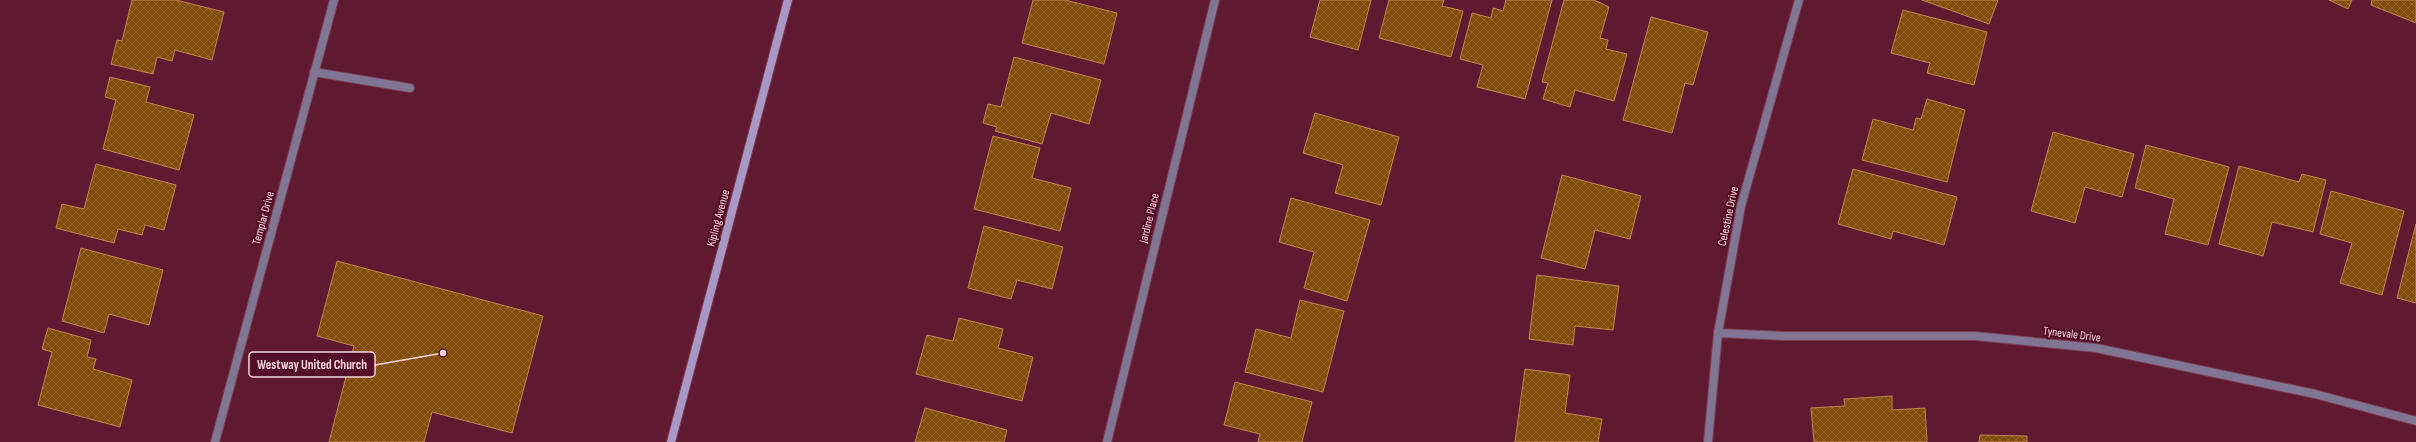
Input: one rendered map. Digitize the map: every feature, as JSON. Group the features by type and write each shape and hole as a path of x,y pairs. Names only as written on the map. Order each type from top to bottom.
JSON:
{"main road":[{"name":"Kipling Avenue","path":"671,442 788,0"}],"street":[{"name":"Templar Drive","path":"215,442 334,0"},
{"name":"Jardine Place","path":"1107,442 1215,0"},
{"name":"Celestine Drive","path":"1708,442 1718,333 1741,206 1799,0"},
{"path":"314,72 410,88"},
{"name":"Tynevale Drive","path":"1718,333 1784,336 1975,336 2096,348 2315,394 2416,420"}],"building":[{"path":"132,0 176,0 224,12 212,60 175,50 172,61 157,57 153,74 111,64 117,40 122,41"},
{"path":"1033,0 1065,0 1117,13 1104,64 1022,43"},
{"path":"1320,0 1371,0 1358,50 1310,37"},
{"path":"1389,0 1444,0 1442,6 1463,11 1451,57 1379,38"},
{"path":"1506,0 1552,0 1525,99 1477,87 1483,65 1460,59 1472,13 1491,18 1493,8 1503,11"},
{"path":"1564,0 1594,0 1609,7 1600,38 1608,40 1606,49 1627,54 1614,101 1575,90 1570,107 1543,99 1548,83 1542,82"},
{"path":"1922,0 1998,0 1989,24"},
{"path":"2329,0 2352,0 2348,9"},
{"path":"2372,0 2416,0 2416,23 2371,5"},
{"path":"1903,10 1987,32 1974,85 1927,73 1930,63 1891,53"},
{"path":"1651,17 1708,32 1693,85 1685,83 1672,133 1623,120"},
{"path":"1014,57 1101,80 1089,124 1051,113 1042,144 995,131 997,127 983,123 988,104 1001,107"},
{"path":"110,77 150,87 146,102 194,115 179,170 103,149 116,100 105,97"},
{"path":"1927,99 1965,110 1947,182 1862,160 1873,119 1913,130 1916,118 1921,119"},
{"path":"1315,113 1399,137 1381,205 1335,193 1343,165 1303,153"},
{"path":"2053,132 2134,154 2122,197 2085,187 2075,223 2031,211"},
{"path":"993,136 1040,148 1032,178 1071,188 1060,231 974,209"},
{"path":"2146,145 2229,167 2208,245 2165,234 2174,199 2135,188"},
{"path":"96,164 176,185 164,230 145,225 142,235 118,229 114,243 56,228 62,204 84,209"},
{"path":"2239,166 2299,182 2302,174 2326,180 2313,232 2272,222 2263,256 2219,244"},
{"path":"1853,169 1957,197 1944,245 1893,231 1891,239 1838,224"},
{"path":"1562,175 1641,196 1630,239 1595,230 1585,269 1541,258"},
{"path":"2331,191 2404,211 2382,295 2340,283 2352,243 2320,234"},
{"path":"1291,198 1370,220 1347,301 1304,288 1314,252 1279,242"},
{"path":"2416,224 2416,303 2397,298"},
{"path":"984,226 1063,247 1052,289 1017,280 1011,299 968,288"},
{"path":"81,248 163,270 149,325 109,314 104,333 62,321"},
{"path":"337,261 543,316 512,433 432,412 424,442 329,442 354,346 317,336"},
{"path":"1537,275 1619,286 1613,330 1575,326 1573,345 1529,339"},
{"path":"1300,300 1344,311 1323,392 1245,372 1256,329 1291,338"},
{"path":"959,318 1003,329 998,348 1033,357 1022,401 916,374 927,335 953,341"},
{"path":"48,328 91,340 87,357 96,359 93,369 132,380 120,427 38,405 52,352 42,349"},
{"path":"1525,369 1570,375 1565,413 1602,419 1598,442 1515,442"},
{"path":"1235,382 1312,402 1302,442 1258,442 1260,434 1224,425"},
{"path":"1892,396 1892,410 1925,408 1927,442 1814,442 1811,408 1845,406 1844,399"},
{"path":"925,408 1007,430 1004,442 915,442"},
{"path":"1980,435 2027,436 2027,442 1979,442"}],"place":[{"name":"Westway United Church","path":"443,353"}]}
